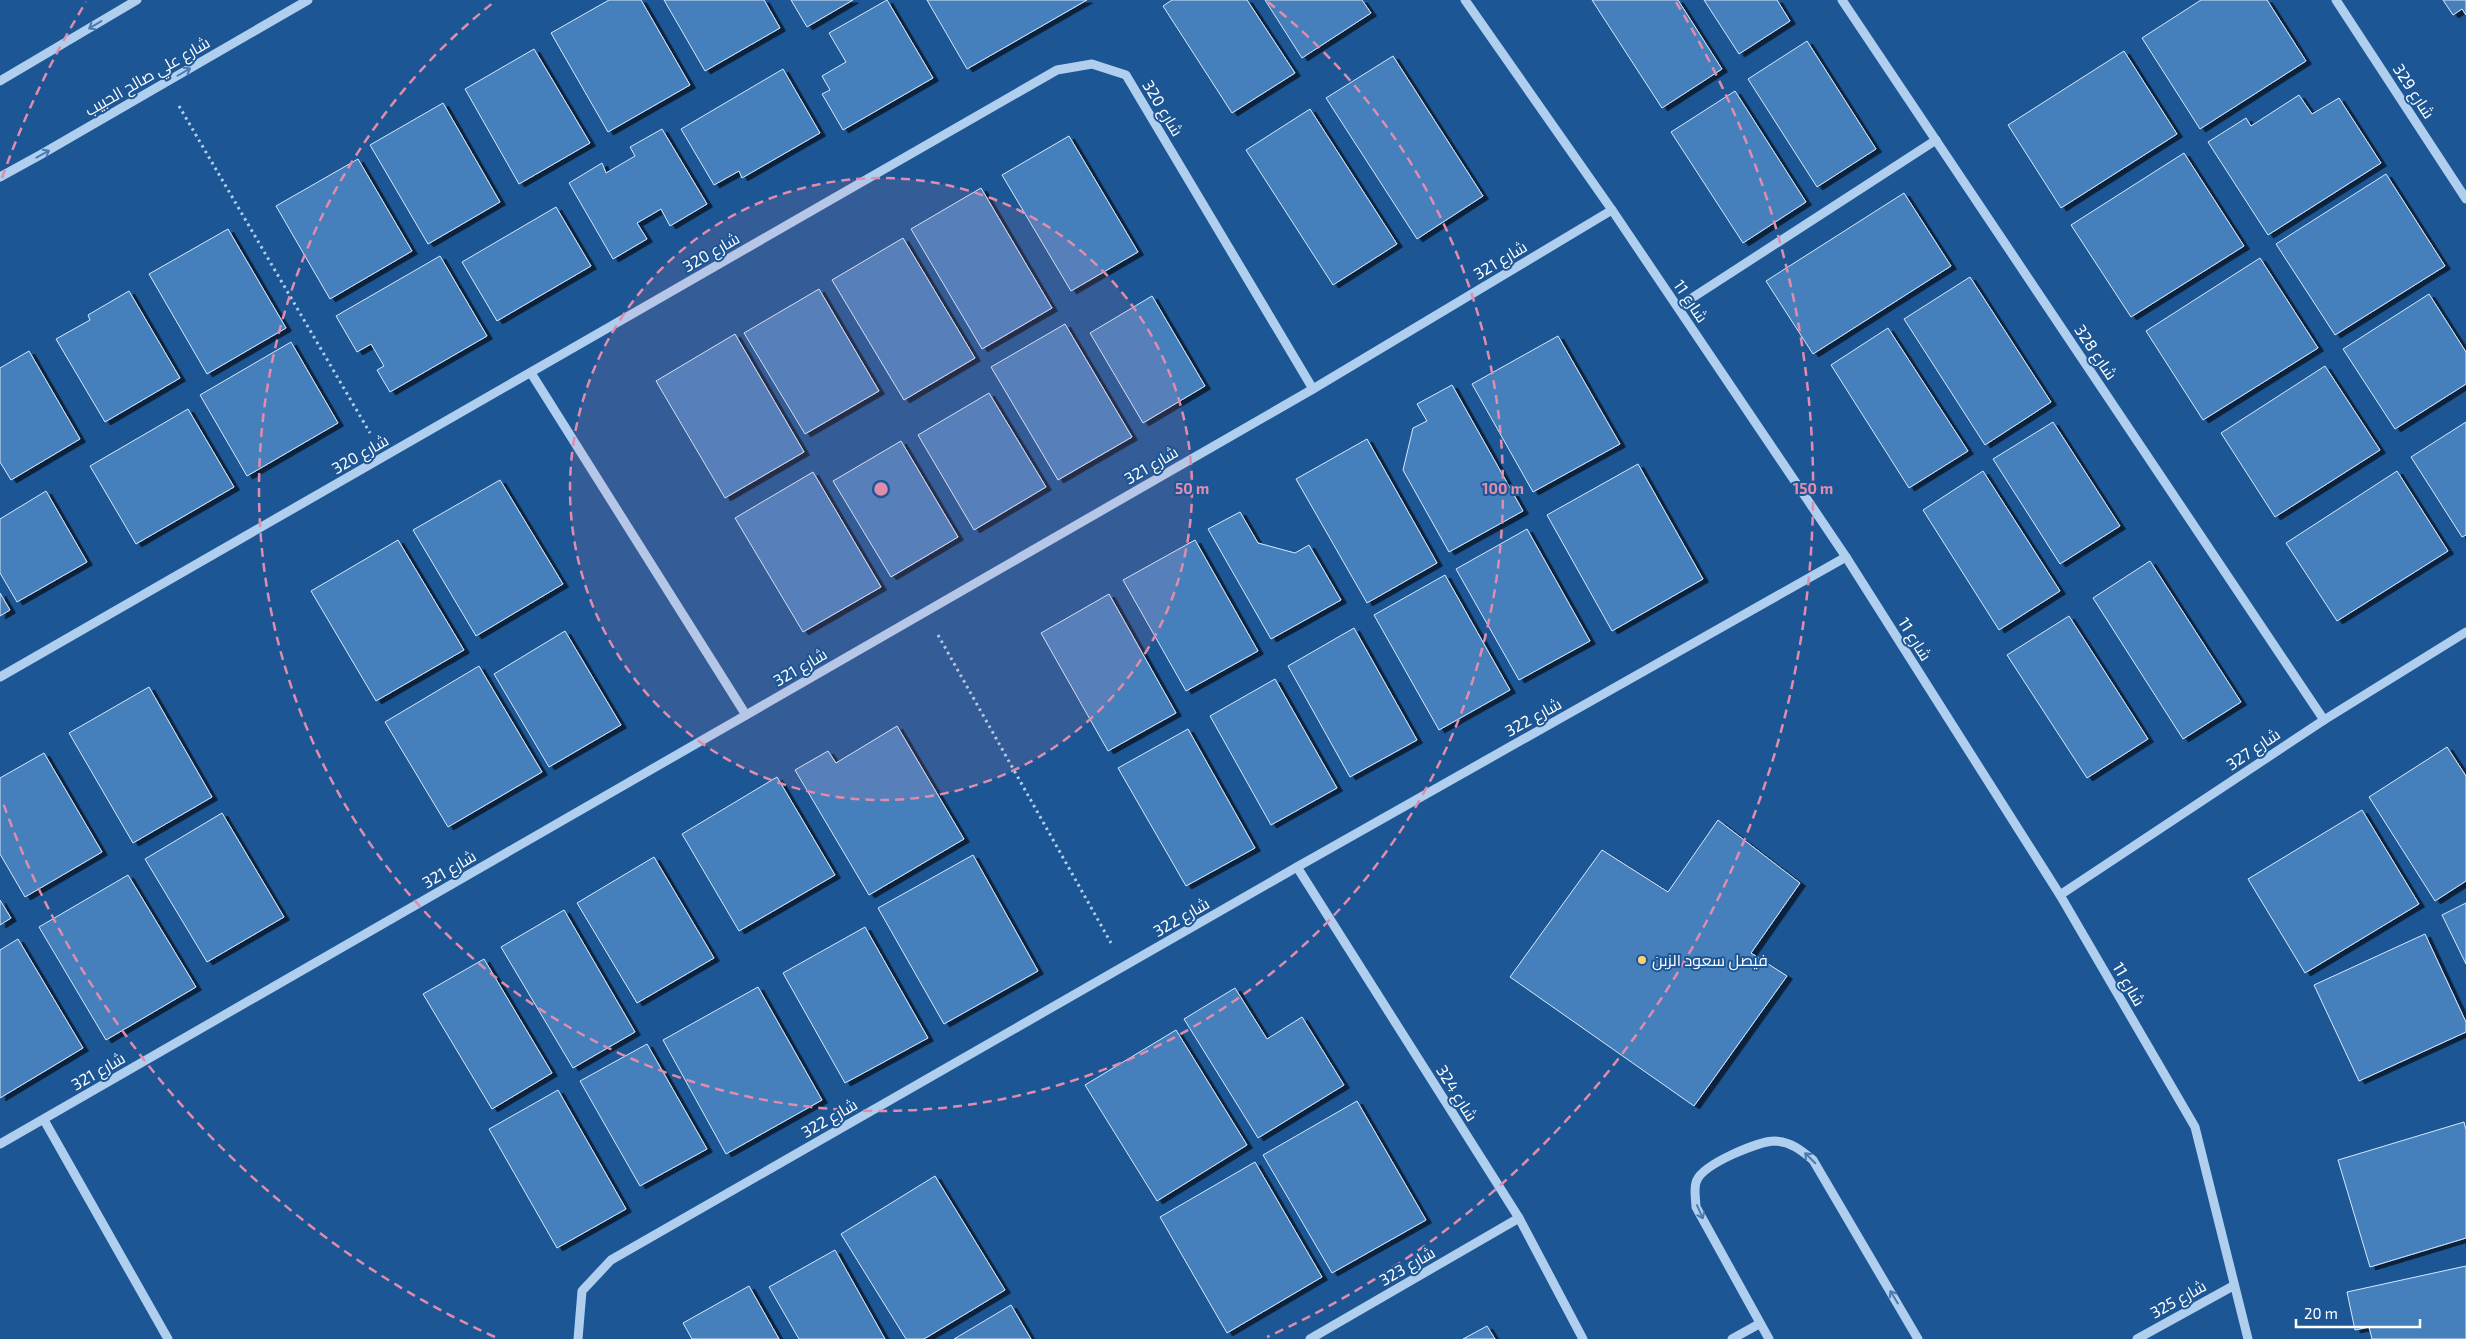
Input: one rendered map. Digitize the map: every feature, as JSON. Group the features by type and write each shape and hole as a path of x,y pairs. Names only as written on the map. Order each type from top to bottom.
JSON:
{"street":[{"path":"0,81 137,0"},
{"name":"شارع علي صالح الحبيب","path":"0,177 308,0"},
{"name":"شارع 11","path":"1465,0 1612,210 1846,557 2060,895 2195,1127 2233,1286 2248,1339"},
{"name":"شارع 328","path":"1842,0 2324,720"},
{"name":"شارع 329","path":"2336,0 2466,199"},
{"name":"شارع 320","path":"0,677 1057,70 1092,64 1126,75 1313,389"},
{"path":"1678,307 1936,140"},
{"name":"شارع 321","path":"0,1144 1313,389 1612,210"},
{"path":"530,373 746,715"},
{"name":"شارع 322","path":"578,1339 582,1291 610,1260 1846,557"},
{"name":"شارع 327","path":"2060,895 2324,720 2466,632"},
{"name":"شارع 324","path":"1297,868 1519,1218 1583,1339"},
{"path":"44,1120 168,1339"},
{"path":"1769,1339 1696,1207 1695,1194 1697,1180 1709,1168 1754,1144 1775,1141 1795,1145 1813,1160 1918,1339"},
{"name":"شارع 323","path":"1310,1339 1519,1218"},
{"name":"شارع 325","path":"2137,1339 2233,1286"},
{"path":"1732,1339 1759,1324"}],"path":[{"path":"166,83 384,458"},
{"path":"925,612 1124,967"}],"building":[{"path":"609,0 641,0 690,85 608,132 551,33"},
{"path":"664,0 764,0 780,28 705,71"},
{"path":"791,0 853,0 807,27"},
{"path":"887,0 933,78 843,130 822,94 830,90 822,76 846,62 829,33"},
{"path":"927,0 1087,0 967,69"},
{"path":"1172,0 1247,0 1295,73 1232,113 1163,6"},
{"path":"1265,0 1362,0 1371,13 1302,58"},
{"path":"1592,0 1678,0 1722,69 1662,108"},
{"path":"1704,0 1777,0 1790,21 1739,54"},
{"path":"2201,0 2267,0 2306,61 2200,129 2142,38"},
{"path":"2443,0 2466,0 2466,15 2462,9 2453,15"},
{"path":"1807,41 1876,149 1817,187 1748,79"},
{"path":"534,49 590,143 519,184 465,89"},
{"path":"2124,51 2177,134 2061,208 2008,125"},
{"path":"1393,56 1483,196 1417,239 1326,98"},
{"path":"783,69 820,133 742,178 739,171 714,185 681,129"},
{"path":"1735,91 1806,202 1743,243 1671,132"},
{"path":"2299,95 2312,114 2339,98 2381,163 2268,235 2208,142 2246,118 2251,126"},
{"path":"443,103 500,202 428,244 370,145"},
{"path":"1310,109 1397,244 1333,285 1246,150"},
{"path":"662,129 707,204 670,226 661,209 637,223 647,239 613,259 569,183 602,163 606,173 635,156 630,147"},
{"path":"1069,136 1138,252 1071,291 1002,175"},
{"path":"2184,153 2244,246 2131,317 2071,225"},
{"path":"358,159 412,251 330,299 276,206"},
{"path":"2386,174 2445,266 2335,335 2276,244"},
{"path":"981,188 1052,308 982,349 911,229"},
{"path":"1904,193 1951,266 1813,354 1766,281"},
{"path":"556,207 591,266 497,321 462,262"},
{"path":"228,229 286,328 207,374 149,274"},
{"path":"903,238 975,358 904,400 832,280"},
{"path":"440,256 487,336 390,392 377,370 384,366 371,344 357,352 336,316"},
{"path":"2260,258 2318,348 2203,420 2146,331"},
{"path":"1970,277 2051,402 1985,445 1904,319"},
{"path":"819,289 879,391 805,434 744,333"},
{"path":"129,291 180,378 105,422 56,339 90,320 88,315"},
{"path":"2429,294 2466,352 2466,384 2395,429 2343,349"},
{"path":"1152,296 1205,386 1143,423 1090,333"},
{"path":"1065,324 1132,437 1058,480 991,367"},
{"path":"1888,328 1968,451 1909,488 1831,365"},
{"path":"735,334 804,452 725,498 656,381"},
{"path":"1558,336 1620,444 1533,492 1472,384"},
{"path":"291,342 338,423 247,476 200,395"},
{"path":"29,351 80,439 11,480 0,462 0,368"},
{"path":"2325,366 2380,450 2275,517 2221,433"},
{"path":"1452,385 1523,511 1449,552 1403,470 1413,428 1427,421 1417,404"},
{"path":"989,393 1046,487 974,530 918,435"},
{"path":"188,409 234,487 136,544 90,466"},
{"path":"2053,422 2120,526 2060,564 1993,459"},
{"path":"2466,422 2466,535 2462,537 2411,457"},
{"path":"1367,439 1437,563 1367,603 1296,479"},
{"path":"901,441 958,537 891,577 833,481"},
{"path":"1638,464 1703,579 1612,631 1547,515"},
{"path":"1983,471 2060,591 1999,630 1923,510"},
{"path":"2397,471 2448,551 2337,621 2286,543"},
{"path":"813,472 881,587 803,632 735,518"},
{"path":"500,480 563,584 476,636 413,530"},
{"path":"46,491 87,562 17,602 0,573 0,519"},
{"path":"1240,512 1258,543 1295,553 1309,545 1341,600 1271,639 1208,529"},
{"path":"1527,529 1590,641 1519,680 1456,569"},
{"path":"398,540 464,650 376,701 311,591"},
{"path":"1195,540 1258,651 1186,691 1123,580"},
{"path":"2150,561 2241,702 2183,739 2093,598"},
{"path":"1445,575 1510,690 1439,730 1374,615"},
{"path":"0,593 10,610 0,616"},
{"path":"1109,594 1176,713 1108,751 1041,633"},
{"path":"2069,616 2148,739 2087,778 2007,655"},
{"path":"1354,628 1417,740 1350,777 1288,666"},
{"path":"565,631 621,725 549,767 494,674"},
{"path":"479,666 542,772 448,827 385,722"},
{"path":"1275,679 1337,788 1271,825 1210,716"},
{"path":"149,687 212,797 133,843 69,733"},
{"path":"897,726 964,839 869,895 795,770 828,751 836,763"},
{"path":"1188,729 1255,848 1186,886 1118,768"},
{"path":"2447,747 2466,776 2466,881 2435,901 2369,797"},
{"path":"44,753 102,852 25,897 0,854 0,778"},
{"path":"777,777 835,875 739,931 682,834"},
{"path":"2362,810 2419,904 2305,973 2248,879"},
{"path":"222,813 284,917 207,962 145,859"},
{"name":"فيصل سعود الزبن","path":"1718,820 1800,883 1751,953 1787,976 1694,1106 1510,977 1602,850 1668,892"},
{"path":"973,855 1038,971 944,1024 878,908"},
{"path":"654,857 714,958 637,1003 577,903"},
{"path":"128,875 196,987 106,1040 39,927"},
{"path":"0,900 11,918 0,925"},
{"path":"2466,903 2466,964 2442,915"},
{"path":"564,910 635,1032 573,1068 501,947"},
{"path":"865,927 928,1038 845,1083 783,973"},
{"path":"2425,934 2466,1022 2466,1032 2359,1081 2314,985"},
{"path":"18,939 83,1048 0,1098 0,950"},
{"path":"484,959 552,1073 492,1109 423,994"},
{"path":"758,987 822,1100 726,1154 663,1040"},
{"path":"1235,988 1267,1039 1302,1017 1344,1085 1258,1138 1184,1019"},
{"path":"1176,1030 1247,1145 1157,1201 1085,1085"},
{"path":"647,1044 707,1149 640,1186 580,1081"},
{"path":"558,1090 626,1209 557,1248 489,1129"},
{"path":"1357,1101 1426,1220 1332,1273 1263,1155"},
{"path":"2464,1122 2466,1130 2466,1238 2370,1267 2338,1160"},
{"path":"1255,1162 1322,1277 1227,1333 1160,1217"},
{"path":"935,1176 1005,1290 924,1339 906,1339 841,1234"},
{"path":"835,1250 885,1339 799,1339 769,1287"},
{"path":"2466,1266 2466,1339 2372,1339 2369,1327 2355,1330 2347,1292"},
{"path":"749,1286 779,1339 692,1339 683,1323"},
{"path":"1011,1305 1031,1339 954,1339"},
{"path":"1487,1326 1495,1339 1463,1339"}],"place":[{"name":"فيصل سعود الزبن","path":"1642,960"}]}
